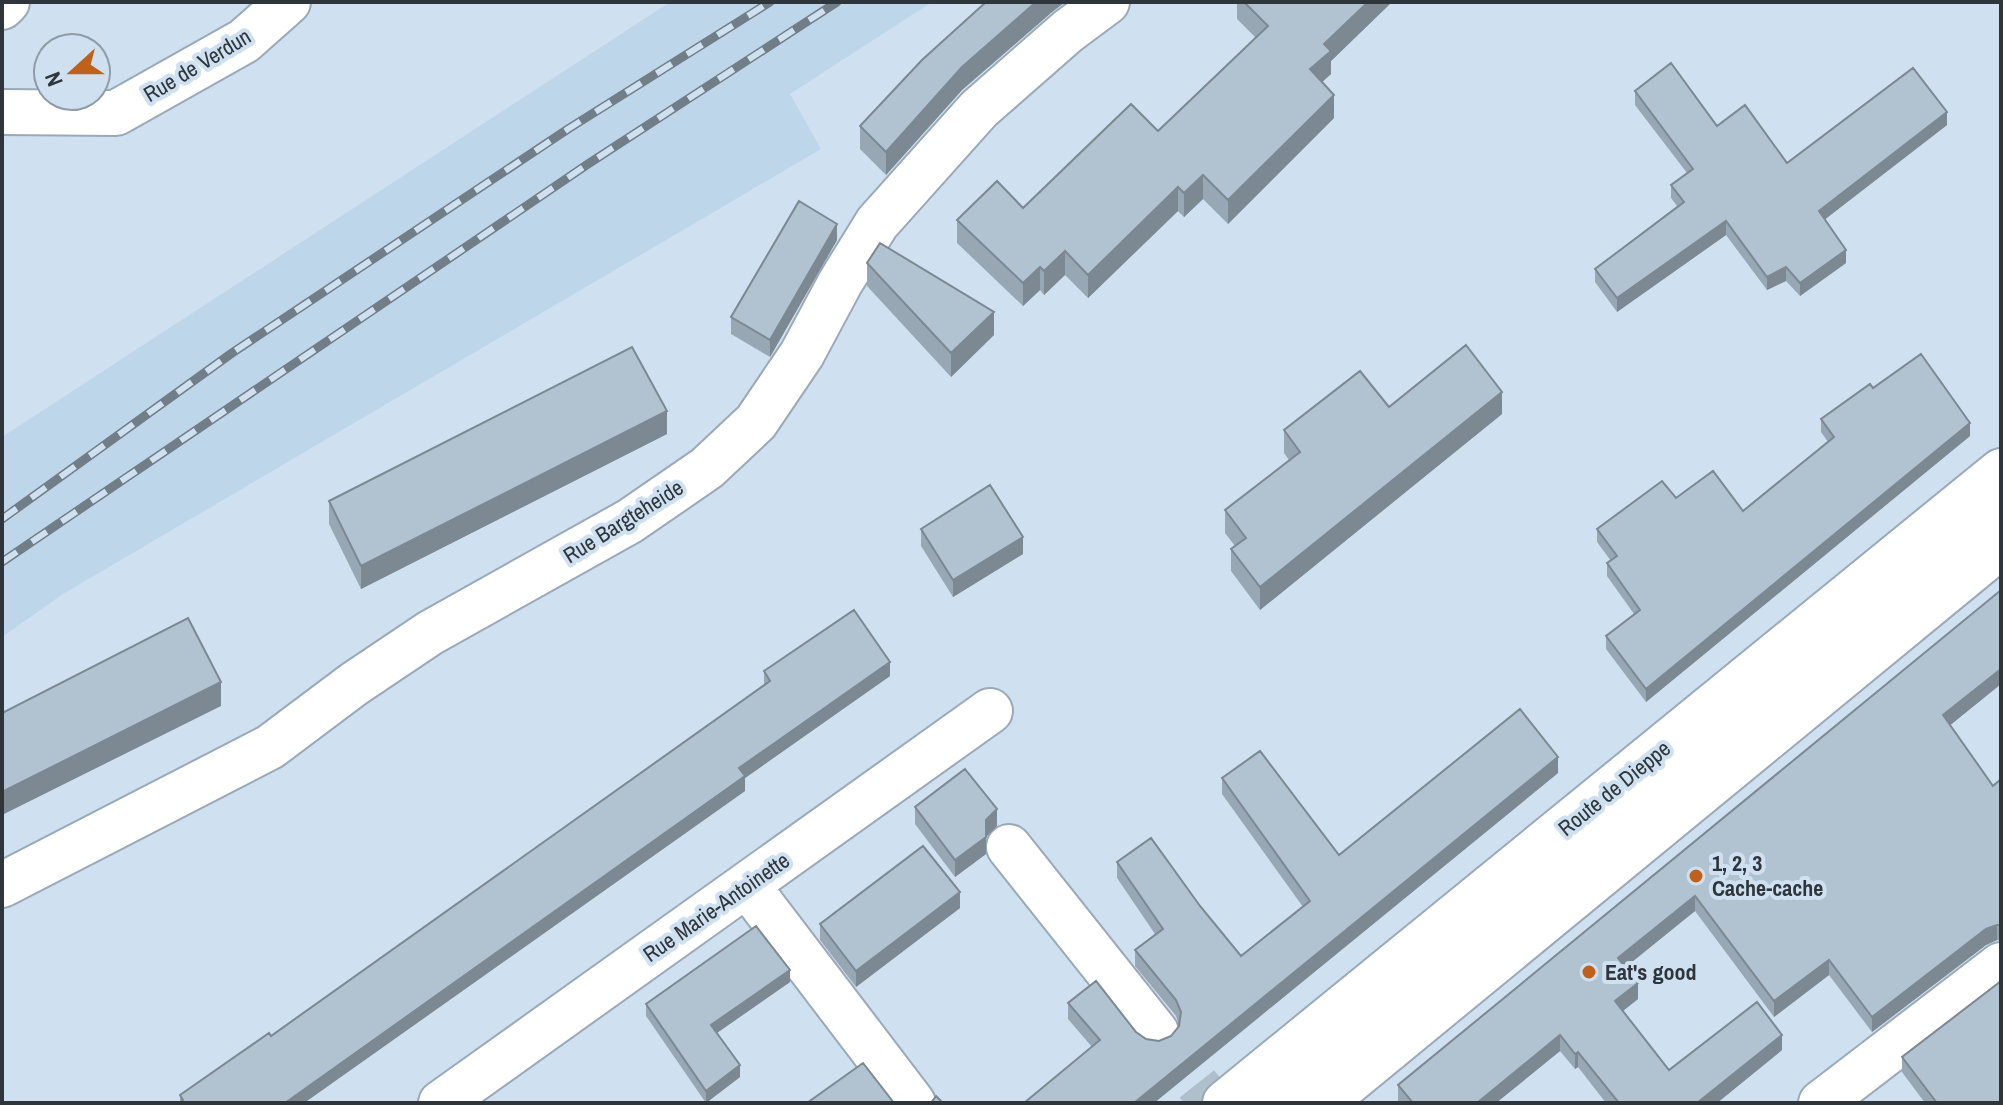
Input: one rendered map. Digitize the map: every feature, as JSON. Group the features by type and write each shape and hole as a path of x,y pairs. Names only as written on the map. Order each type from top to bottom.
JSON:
{"street":[{"path":"2,7 7,2"},
{"name":"Rue de Verdun","path":"2,112 116,113 244,41 288,2"},
{"name":"Rue Bargteheide","path":"2,885 270,747 354,684 430,633 630,521 707,468 756,422 802,354 877,223 979,109 1068,31 1107,2"},
{"name":"Route de Dieppe","path":"1225,1103 2001,471"},
{"path":"1284,1103 1305,1081 2001,511"},
{"path":"1323,1103 2001,546"},
{"name":"Rue Marie-Antoinette","path":"441,1103 990,711"},
{"path":"1009,847 1156,1032"},
{"path":"747,885 913,1103"},
{"path":"1821,1103 2001,965"}],"shaded area":[{"path":"670,2 932,2 790,94 821,149 63,594 2,637 2,437"}],"building":[{"path":"986,2 1036,2 962,67 886,152 860,126 922,60"},
{"path":"1244,2 1368,2 1324,44 1331,51 1310,69 1334,95 1228,200 1203,175 1184,193 1178,187 1088,275 1065,251 1044,271 1040,267 1023,283 957,220 997,181 1023,208 1131,104 1158,131 1268,26"},
{"path":"1671,63 1717,126 1745,105 1787,163 1913,68 1947,112 1819,211 1846,250 1800,283 1786,267 1767,277 1726,221 1617,298 1595,269 1684,202 1671,185 1693,169 1635,91"},
{"path":"799,201 837,224 770,340 731,317"},
{"path":"880,243 994,312 951,353 867,263"},
{"path":"1466,345 1502,392 1260,587 1231,549 1246,538 1225,510 1300,452 1284,430 1360,371 1389,407"},
{"path":"632,347 667,411 361,566 329,501"},
{"path":"1921,354 1970,423 1646,689 1606,636 1640,610 1607,563 1617,556 1597,529 1662,481 1676,498 1713,471 1743,511 1834,437 1821,419 1870,384 1873,388"},
{"path":"990,485 1023,537 953,580 921,529"},
{"path":"2001,590 2001,669 1943,715 1993,786 2001,779 2001,925 1986,929 1872,1017 1829,960 1774,1001 1695,896 1618,958 1638,983 1615,1001 1669,1070 1757,1002 1782,1035 1697,1103 1619,1103 1578,1052 1575,1054 1560,1035 1477,1103 1413,1103 1398,1085"},
{"path":"854,610 890,662 739,768 745,776 285,1103 179,1103 183,1100 180,1095 269,1033 271,1036 770,681 764,671"},
{"path":"188,618 221,682 2,792 2,713"},
{"path":"1520,709 1558,757 1134,1103 1024,1103 1100,1040 1068,1003 1096,981 1136,1032 1146,1039 1159,1041 1171,1036 1179,1026 1181,1012 1176,1000 1135,950 1163,929 1117,862 1151,838 1241,956 1310,901 1222,778 1260,751 1339,855"},
{"path":"965,769 997,809 986,820 986,837 955,860 915,807"},
{"path":"923,846 960,892 856,971 820,924"},
{"path":"756,926 790,970 711,1025 740,1065 706,1091 646,1004"},
{"path":"2001,981 2001,1103 1937,1103 1902,1057"},
{"path":"863,1063 894,1103 807,1103"},
{"path":"936,1096 943,1103 931,1103"}],"tunnel":[{"path":"1156,1032 1212,1103"}],"railway":[{"path":"2,519 232,353 568,129 770,2"},
{"path":"2,562 588,164 837,2"}],"place":[{"name":"1, 2, 3 Cache-cache","path":"1696,876"},
{"name":"Eat's good","path":"1589,972"}]}
